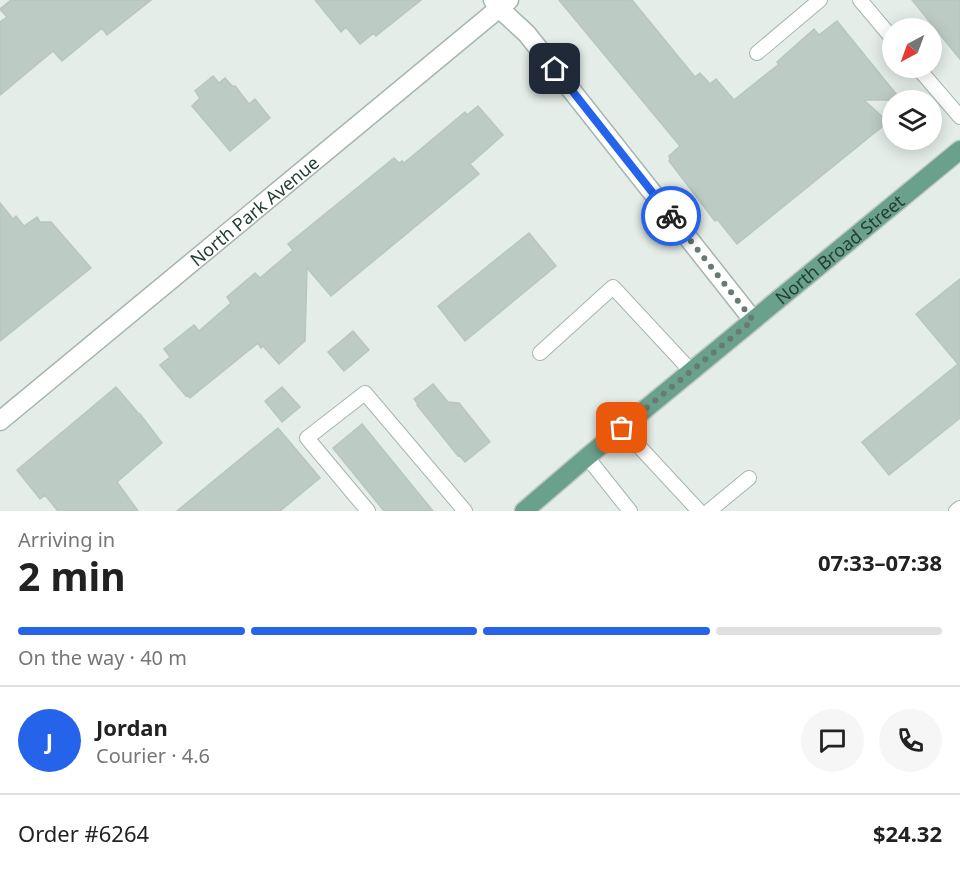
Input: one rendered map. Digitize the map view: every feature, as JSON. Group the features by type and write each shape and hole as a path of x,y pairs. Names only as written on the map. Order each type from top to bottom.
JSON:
{"main road":[{"name":"North Broad Street","path":"524,511 960,150"}],"street":[{"path":"500,3 753,320"},
{"name":"North Park Avenue","path":"0,421 500,3"}],"lane":[{"path":"757,53 820,0"},
{"path":"860,0 882,26"},
{"path":"927,78 960,117"},
{"path":"540,353 613,287 691,371"},
{"path":"368,511 307,438 365,393 465,511"},
{"path":"622,428 699,511"},
{"path":"587,457 630,511"},
{"path":"709,511 748,478"},
{"path":"956,511 960,508"}],"building":[{"path":"11,0 151,0 107,35 102,28 62,61 53,51 0,95 0,22 7,17 0,9"},
{"path":"315,0 421,0 376,36 374,33 360,44 346,27 341,32"},
{"path":"559,0 632,0 695,77 700,73 710,84 716,79 734,100 779,64 777,62 814,29 819,35 837,21 893,90 882,90 882,100 864,100 882,116 882,127 737,244 717,219 715,221 669,161 669,156 680,146"},
{"path":"912,0 960,0 960,59 942,37 942,18 927,18"},
{"path":"213,76 219,83 225,78 232,86 235,86 249,104 255,99 270,118 230,151 192,106 200,98 195,91"},
{"path":"478,106 503,135 470,164 479,174 331,296 307,268 305,341 279,364 258,343 190,398 186,396 160,365 170,357 164,349 194,325 199,331 231,303 227,297 255,273 260,278 293,250 288,244 394,158 399,163 402,161 404,163 465,112 467,115"},
{"path":"0,203 13,219 16,216 24,226 37,217 40,222 51,222 91,268 0,341"},
{"path":"529,233 556,266 465,341 438,306"},
{"path":"960,279 960,418 889,475 862,442 958,364 916,314"},
{"path":"353,331 369,350 344,371 328,352"},
{"path":"433,384 448,402 459,403 490,442 465,462 414,399"},
{"path":"116,387 162,443 117,482 138,511 58,511 45,495 40,499 17,470"},
{"path":"282,387 300,407 282,422 265,401"},
{"path":"362,424 433,511 384,511 333,448"},
{"path":"278,428 320,478 280,511 177,511"}],"way so far":[{"path":"622,428 753,320 671,216"}],"route":[{"path":"555,69 671,216"}]}
